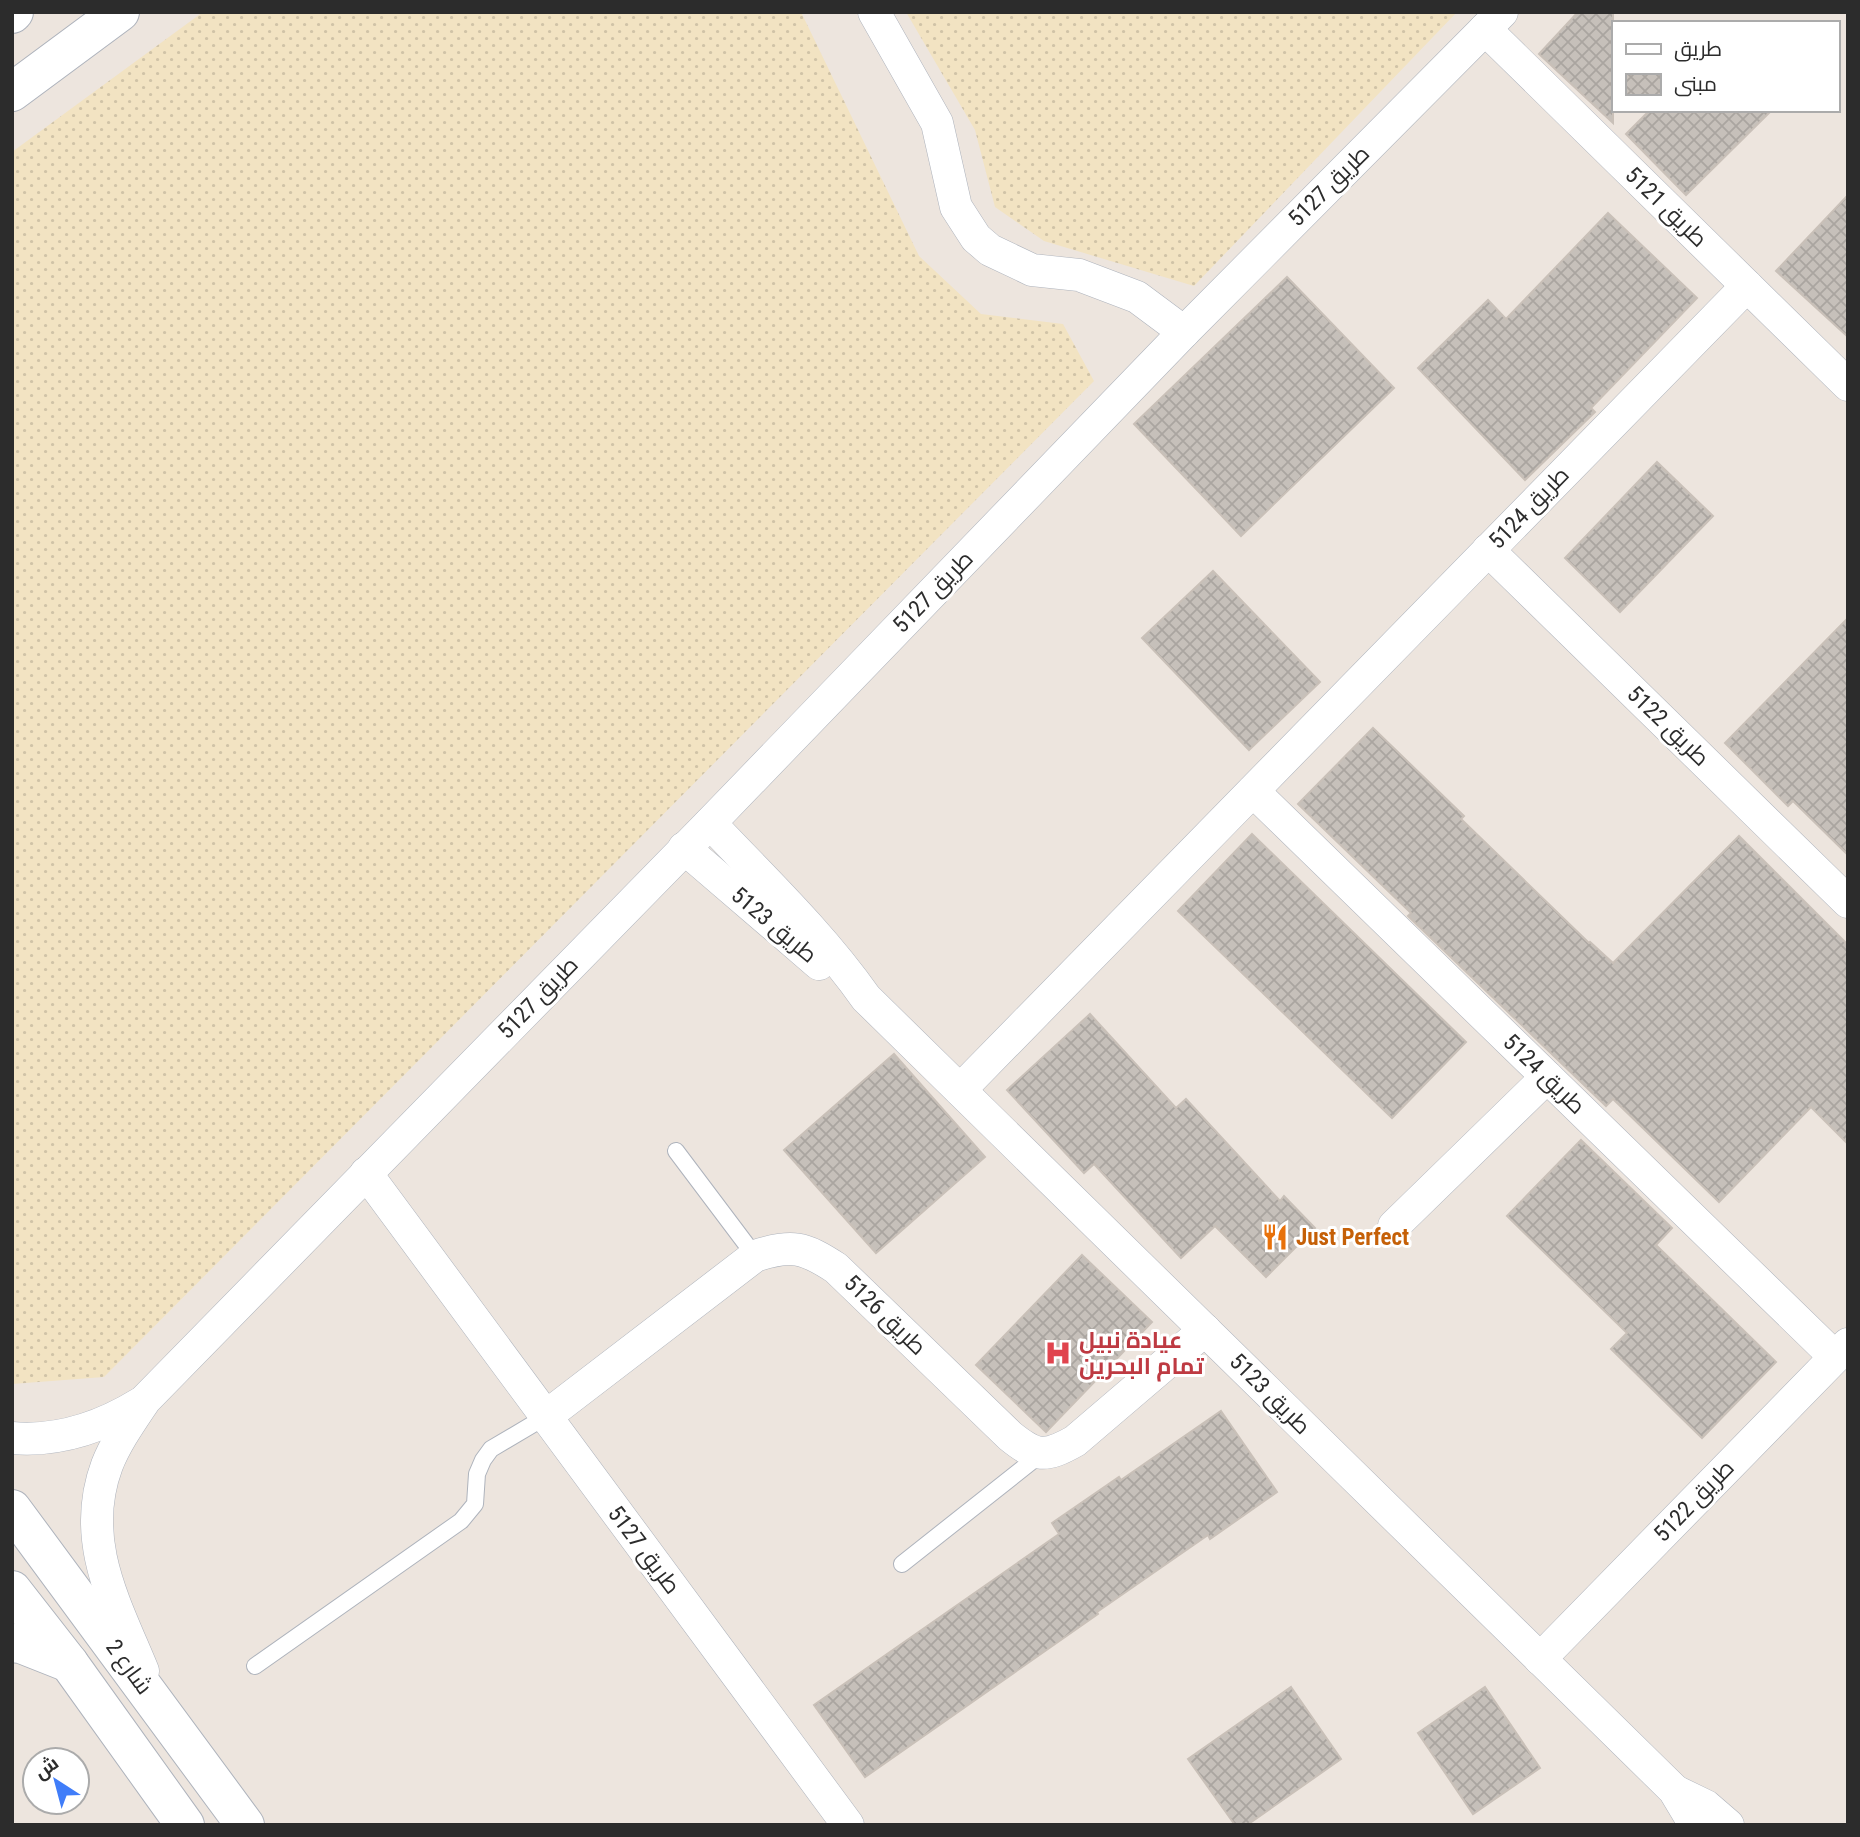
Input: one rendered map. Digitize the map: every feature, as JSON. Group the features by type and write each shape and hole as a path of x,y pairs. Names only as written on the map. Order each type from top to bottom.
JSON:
{"main road":[{"path":"12,92 120,12"},
{"name":"شارع 2","path":"12,1508 245,1825"},
{"name":"شارع 2","path":"12,1590 69,1663 185,1825"},
{"path":"12,1643 69,1663"}],"street":[{"path":"874,12 937,123 956,206 976,238 990,250 1032,270 1079,275 1137,297 1184,332"},
{"name":"طريق 5127","path":"156,1704 106,1583 97,1544 98,1505 107,1466 124,1430 145,1400 710,823 1184,332 1493,21"},
{"name":"طريق 5121","path":"1493,21 1747,286 1848,385"},
{"name":"طريق 5124","path":"960,1090 1747,286"},
{"name":"طريق 5122","path":"1488,550 1848,902"},
{"name":"طريق 5124","path":"1253,791 1547,1077 1841,1350"},
{"name":"طريق 5123","path":"710,823 826,946 866,998"},
{"name":"طريق 5123","path":"684,849 814,960 866,998 1674,1790 1695,1825"},
{"path":"1394,1226 1547,1077"},
{"name":"طريق 5127","path":"366,1173 848,1825"},
{"name":"طريق 5126","path":"545,1417 755,1256 777,1249 800,1250 819,1256 836,1268 1010,1436 1024,1447 1041,1454"},
{"path":"1041,1454 1059,1450 1075,1441 1205,1330"},
{"name":"طريق 5122","path":"1540,1659 1841,1350"},
{"name":"طريق 5127","path":"12,1438 51,1437 86,1430 119,1417 145,1400"},
{"name":"طريق 5123","path":"1674,1790 1706,1806 1728,1825"}],"lane":[{"path":"676,1151 755,1256"},
{"path":"255,1666 461,1521 475,1504 477,1474 491,1449 545,1417"},
{"path":"902,1564 1041,1454"}],"sand":[{"path":"203,12 801,12 919,256 981,314 1063,324 1094,381 104,1377 12,1384 12,152"},
{"path":"906,12 1457,12 1194,286 1044,241 995,207 975,130"}],"building":[{"path":"1578,12 1613,12 1613,123 1539,54"},
{"path":"1648,112 1770,112 1686,195 1626,134"},
{"path":"1848,195 1848,337 1776,271"},
{"path":"1608,213 1697,298 1591,408 1595,412 1525,480 1418,368 1488,300 1506,319"},
{"path":"1287,277 1394,388 1241,536 1134,424"},
{"path":"1657,462 1713,516 1620,612 1565,558"},
{"path":"1213,571 1320,682 1249,750 1142,638"},
{"path":"1848,618 1848,855 1793,801 1788,806 1725,743"},
{"path":"1373,728 1464,816 1461,819 1613,963 1739,836 1848,945 1848,1144 1811,1107 1719,1202 1613,1099 1606,1106 1408,916 1411,913 1298,804"},
{"path":"1252,834 1466,1042 1392,1118 1178,911"},
{"path":"1090,1014 1176,1108 1186,1099 1280,1201 1284,1196 1315,1228 1266,1277 1215,1226 1181,1258 1094,1164 1084,1173 1007,1090"},
{"path":"894,1054 985,1157 876,1253 784,1150"},
{"path":"1581,1140 1672,1228 1656,1245 1776,1362 1702,1438 1611,1349 1627,1333 1507,1216"},
{"path":"1082,1255 1152,1322 1046,1432 976,1365"},
{"path":"1221,1411 1277,1492 1210,1539 1208,1535 865,1777 814,1705 1059,1534 1052,1523 1119,1477 1121,1480"},
{"path":"1291,1687 1341,1759 1247,1825 1235,1825 1188,1759"},
{"path":"1485,1687 1540,1768 1473,1814 1418,1733"}],"place":[{"name":"Just Perfect","path":"1275,1237"},
{"name":"عيادة نبيل تمام البحرين","path":"1058,1353"}]}
